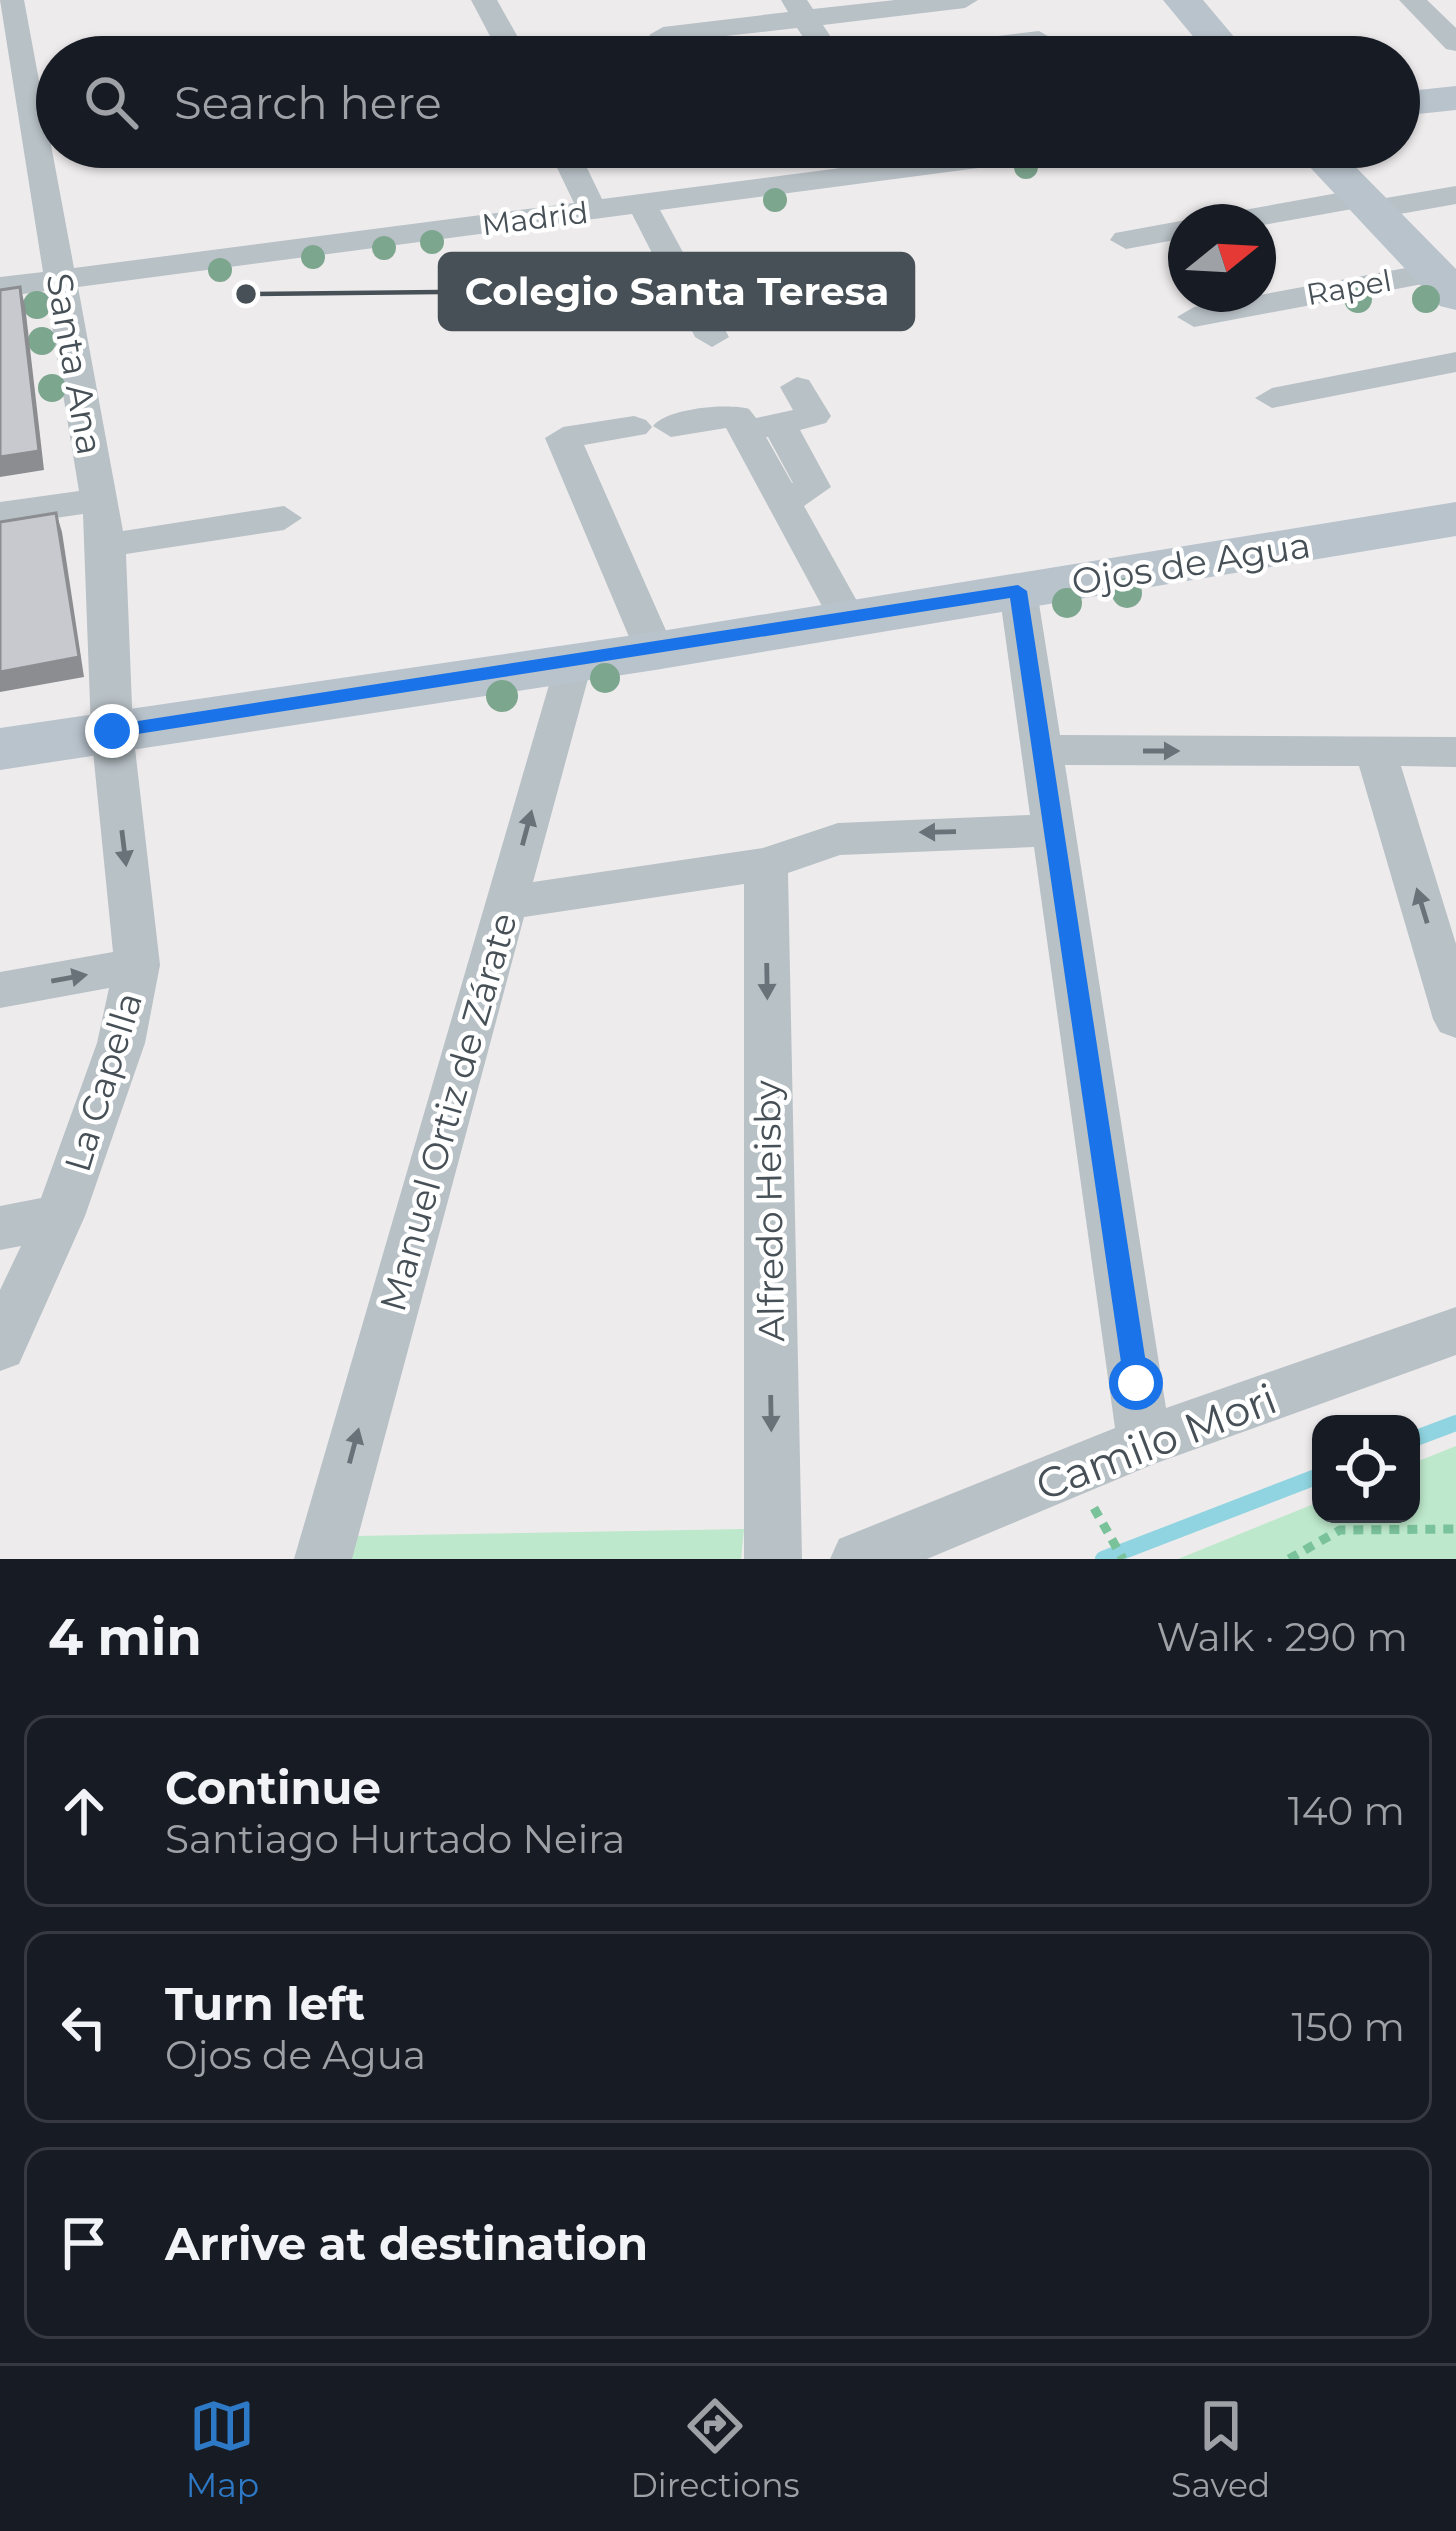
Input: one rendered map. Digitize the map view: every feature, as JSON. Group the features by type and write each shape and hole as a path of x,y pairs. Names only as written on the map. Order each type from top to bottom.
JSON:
{"street":[{"name":"Santa Ana","path":"11,0 36,145"},
{"path":"484,0 504,36"},
{"path":"663,35 799,9 965,0"},
{"path":"1182,0 1214,36"},
{"path":"1412,0 1454,40"},
{"path":"799,9 816,36"},
{"path":"1420,102 1456,98"},
{"name":"Santa Ana","path":"40,168 106,545 112,731"},
{"path":"572,168 593,211"},
{"name":"Madrid","path":"0,287 643,206 847,168"},
{"path":"1332,168 1448,285"},
{"path":"1276,216 1456,195"},
{"path":"643,206 712,337"},
{"path":"1126,240 1168,232"},
{"name":"Rapel","path":"1194,317 1448,285"},
{"path":"1272,398 1456,362"},
{"path":"655,651 563,438 737,416 762,427 814,416 796,387"},
{"path":"762,427 784,501 848,619"},
{"path":"0,514 98,500"},
{"path":"106,545 284,518"},
{"name":"Ojos de Agua","path":"0,749 655,651 1456,519"},
{"path":"1018,591 1144,1442"},
{"name":"Manuel Ortiz de Zárate","path":"323,1559 572,664"},
{"name":"La Capella","path":"0,1347 60,1216 121,1043 137,965 112,731"},
{"path":"1044,750 1456,752"},
{"path":"1376,752 1452,993"},
{"path":"507,903 766,864 838,839 1055,830"},
{"name":"Alfredo Heisby","path":"766,864 772,1559"},
{"path":"0,990 137,965"},
{"path":"0,1228 60,1216"},
{"name":"Camilo Mori","path":"859,1559 1144,1442 1456,1331"}],"path":[{"path":"1102,1522 1123,1559"},
{"path":"1289,1559 1340,1530 1456,1529"}],"green space":[{"path":"1456,1446 1456,1559 1178,1559 1312,1505 1312,1523 1420,1523 1420,1460"},
{"path":"744,1529 741,1559 351,1559 355,1536"}],"building":[{"path":"20,287 39,451 0,457 0,290"},
{"path":"56,513 79,657 0,672 0,522"}],"waterway":[{"path":"1420,1437 1456,1423"},
{"path":"1103,1559 1312,1478"}],"place":[{"name":"Colegio Santa Teresa","path":"246,294"}],"route":[{"path":"112,731 572,664 1018,591 1136,1383"}]}
